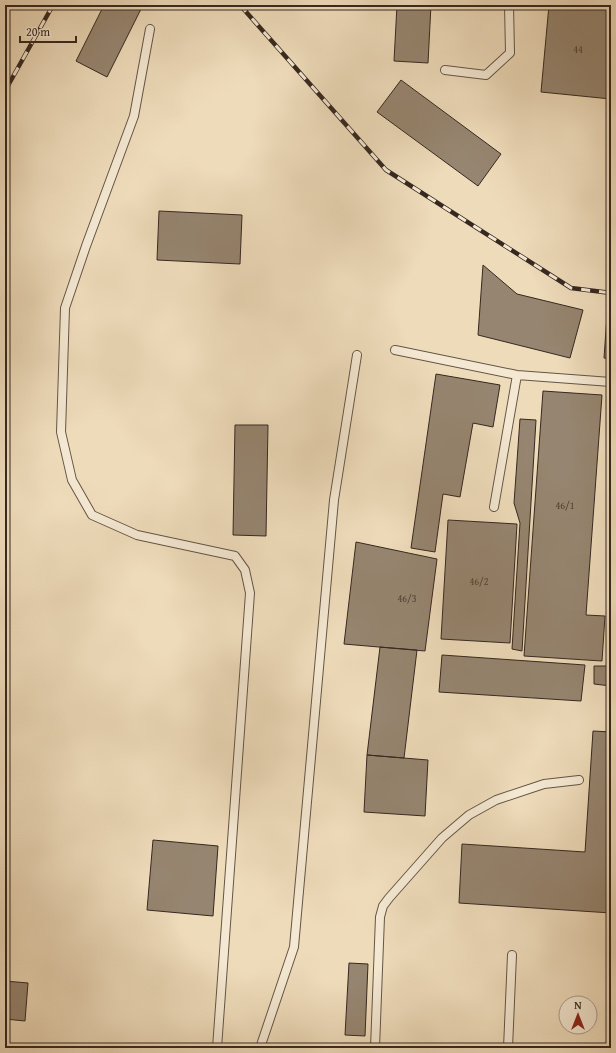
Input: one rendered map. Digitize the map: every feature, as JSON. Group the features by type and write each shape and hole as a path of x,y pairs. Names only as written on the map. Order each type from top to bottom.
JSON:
{"lane":[{"path":"445,70 486,75 510,53 509,5"},
{"path":"150,29 134,116 86,246 65,308 61,432 72,480 92,515 137,535 235,556 245,570 250,593 217,1048"},
{"path":"395,350 517,375 611,382"},
{"path":"260,1048 294,947 334,500 356,355"},
{"path":"494,507 517,375"},
{"path":"375,1048 380,917 383,906 389,898 442,838 469,814 496,800 544,784 579,780"},
{"path":"508,1048 512,955"}],"building":[{"path":"104,5 143,5 107,77 76,61"},
{"path":"397,5 431,5 428,63 394,61"},
{"path":"549,5 611,5 611,99 541,92"},
{"path":"401,80 501,154 478,186 377,112"},
{"path":"159,211 242,215 240,264 157,260"},
{"path":"483,265 517,294 583,310 570,358 478,335"},
{"path":"607,316 611,317 611,359 604,358"},
{"path":"436,374 500,385 493,427 473,423 460,497 443,494 435,552 411,548"},
{"path":"543,391 602,395 586,615 605,616 602,661 524,656"},
{"path":"520,419 536,420 522,651 512,649 520,523 514,503"},
{"path":"235,425 268,425 266,536 233,535"},
{"path":"448,520 517,524 510,643 441,639"},
{"path":"356,542 437,559 425,651 344,644"},
{"path":"380,647 417,650 404,758 367,755"},
{"path":"442,655 585,665 581,701 439,692"},
{"path":"594,666 611,666 611,686 594,684"},
{"path":"593,731 611,732 611,913 459,903 462,844 585,852"},
{"path":"367,755 428,760 425,816 364,812"},
{"path":"153,840 218,846 213,916 147,910"},
{"path":"349,963 368,964 365,1036 345,1035"},
{"path":"5,981 28,983 25,1021 5,1019"}],"railway":[{"path":"5,91 53,5"},
{"path":"240,5 386,170 571,288 611,293"}]}
